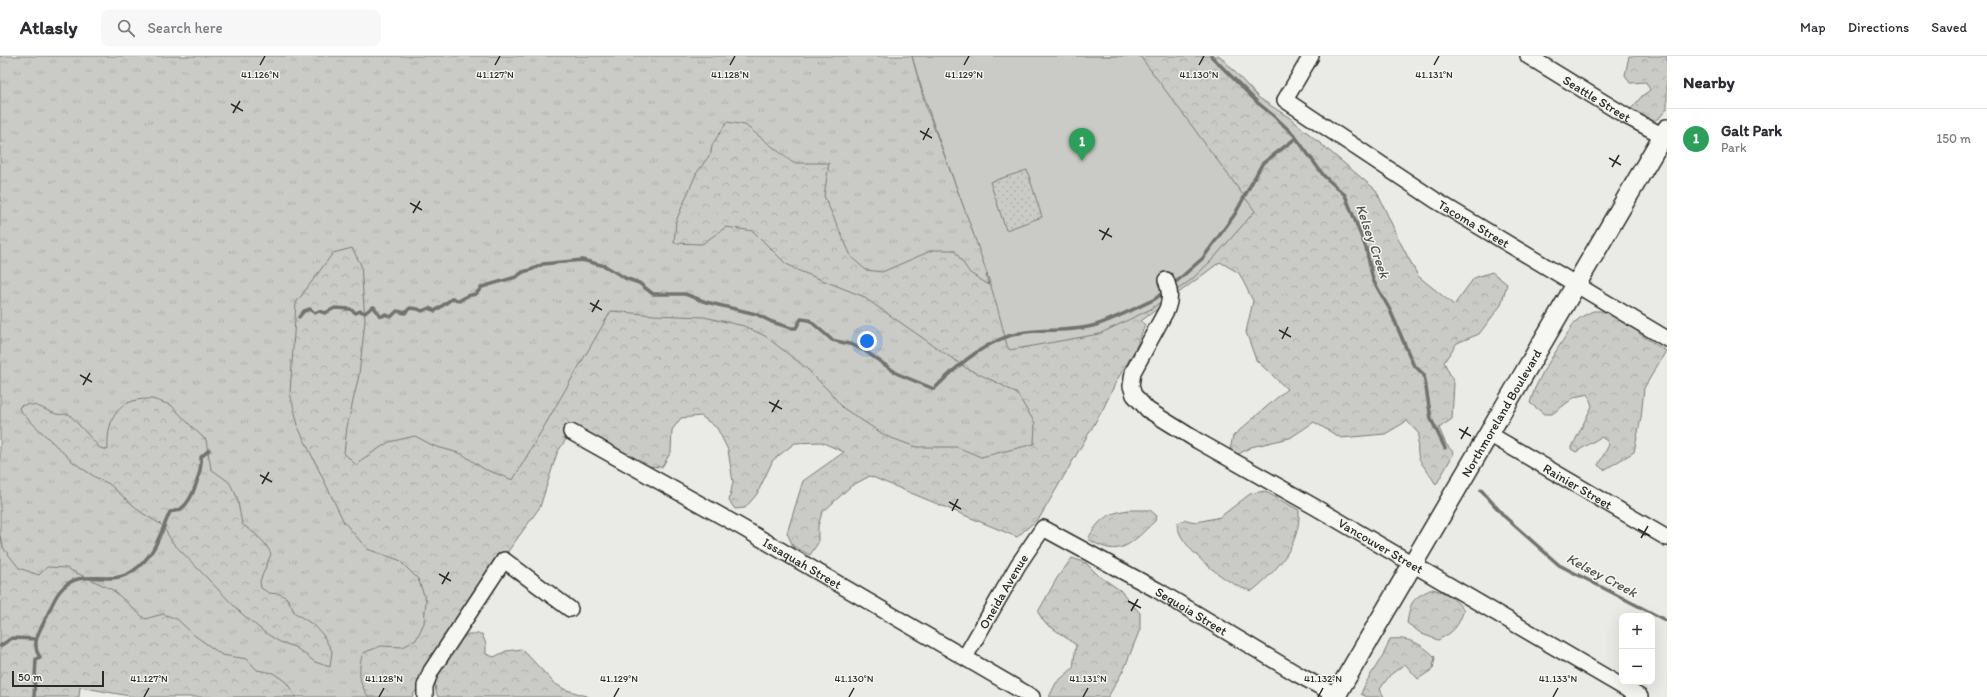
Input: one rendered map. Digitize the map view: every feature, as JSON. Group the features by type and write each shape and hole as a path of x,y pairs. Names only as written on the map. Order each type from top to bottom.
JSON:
{"street":[{"name":"Tacoma Street","path":"1311,56 1285,100 1435,200 1576,286 1667,339"},
{"name":"Seattle Street","path":"1528,56 1626,116 1666,134"},
{"name":"Northmoreland Boulevard","path":"1336,696 1412,564 1666,134"},
{"name":"Vancouver Street","path":"1166,280 1170,291 1170,301 1163,318 1136,364 1131,386 1134,395 1148,410 1198,441 1640,697"},
{"name":"Issaquah Street","path":"571,432 741,527 1032,697"},
{"name":"Rainier Street","path":"1489,434 1667,538"},
{"name":"Oneida Avenue","path":"965,657 1018,565 1043,528"},
{"name":"Sequoia Street","path":"1043,528 1157,590 1336,696"},
{"path":"425,697 425,686 431,671 504,560 570,609"}],"green space":[{"path":"0,56 912,56 925,104 974,234 1068,361 1032,516 625,314 395,697 205,697 0,591"},
{"path":"912,56 1140,56 1255,211 1212,260 1191,280 1151,309 1099,334 1010,350 1007,346 987,273 935,129"},
{"path":"913,56 1220,56 1259,98 1290,118 1376,190 1400,242 1418,276 1454,305 1474,278 1492,272 1507,284 1501,305 1479,334 1457,343 1444,362 1454,383 1452,419 1439,428 1446,444 1454,453 1436,485 1419,457 1419,434 1407,421 1385,434 1341,438 1314,422 1290,438 1251,447 1237,455 1230,450 1233,436 1287,389 1256,360 1246,332 1253,301 1239,273 1220,262 1141,321 1145,325 1135,350 1117,380 1103,409 1040,517 1017,537 870,476 851,486 822,513 818,526 818,543 810,555 793,546 787,533 803,481 844,452 821,442 795,443 773,460 757,494 745,508 735,509 729,501 733,482 728,450 717,428 701,416 681,418 672,430 671,452 662,467 643,466 574,427 557,453 540,507 465,611 412,697 369,697 365,692 360,676 360,664 363,653 381,646 403,647 416,640 424,623 426,600 418,579 399,560 367,549 344,522 299,429 290,393 296,303 333,253 352,248 361,265 365,321 359,375 347,427 344,453 357,466 361,460 389,442 415,436 434,446 462,454 484,469 513,480 611,311 654,315 704,317 744,326 765,336 805,367 829,391 843,408 886,436 916,447 957,447 981,457 1034,444 1035,423 1017,394 966,368 862,296 797,270 785,263 753,231 726,227 702,244 674,243 676,221 696,174 711,153 712,145 727,122 745,125 793,163 829,163 824,196 852,258 866,270 882,272 933,250 954,250 970,273 989,285 986,275 1097,238"},
{"path":"1629,56 1667,56 1667,109 1660,117 1651,123 1638,117 1631,109 1642,96 1650,90 1646,82 1630,83 1625,75"},
{"path":"1027,170 1042,217 1006,230 990,182"},
{"path":"1593,311 1604,311 1633,327 1641,335 1666,351 1644,388 1641,418 1634,452 1604,470 1598,465 1609,445 1606,440 1601,437 1576,452 1571,449 1592,406 1588,394 1575,397 1552,414 1544,414 1530,403 1535,388 1544,370 1574,323 1581,317"},
{"path":"140,399 152,399 171,405 206,440 211,469 229,482 237,497 242,524 262,541 269,549 271,554 260,581 261,588 269,593 280,594 287,598 295,613 315,626 323,635 332,651 330,667 315,662 295,647 280,642 264,632 241,613 173,543 162,525 142,513 109,484 95,477 73,462 19,409 20,406 34,405 56,414 69,414 100,448 108,450 108,435 115,414 126,404 133,401"},
{"path":"1264,491 1299,510 1299,522 1292,545 1286,556 1270,575 1252,591 1241,588 1230,582 1201,559 1184,541 1177,523 1185,520 1197,522 1220,517 1250,494"},
{"path":"1150,510 1157,516 1155,521 1139,536 1125,546 1109,548 1088,539 1096,526 1104,518 1121,511"},
{"path":"0,536 4,549 19,568 39,575 47,567 66,568 113,590 145,619 163,614 177,619 194,635 222,655 247,659 257,670 273,673 286,682 296,697 135,697 80,687 79,697 0,697"},
{"path":"1072,558 1086,563 1099,576 1120,590 1140,613 1140,629 1125,667 1108,697 1049,697 1056,683 1073,668 1076,645 1044,622 1038,612 1057,578"},
{"path":"1432,589 1450,596 1464,610 1460,621 1455,628 1438,640 1422,634 1407,623 1413,602 1420,595"},
{"path":"468,634 482,634 486,644 486,654 494,657 506,651 522,649 554,683 564,689 589,697 438,697 435,689 438,671 449,653"},
{"path":"1390,639 1409,640 1425,648 1435,657 1433,669 1418,679 1405,664 1390,675 1380,689 1384,697 1367,697 1361,694 1384,653"}],"waterway":[{"name":"Kelsey Creek","path":"1211,56 1258,103 1294,135 1324,176 1345,195 1366,248 1373,280 1390,310 1413,364 1424,375 1431,419 1445,448"},
{"path":"1177,281 1203,258 1235,214 1262,164 1296,138"},
{"path":"299,317 304,311 310,309 315,313 319,311 325,313 335,308 350,309 356,313 360,311 365,313 374,307 380,316 385,314 391,317 397,311 405,313 410,308 422,311 429,308 435,311 453,298 459,301 467,296 476,294 482,287 516,277 523,272 543,264 582,260 605,266 625,278 639,283 653,294 685,294 706,302 756,314 772,322 791,328 796,328 801,319 809,320 832,340 853,345 865,351 898,374 934,389 964,361 987,346 1000,340 1012,335 1026,332 1070,330 1096,325 1155,299 1161,294"},
{"path":"34,697 36,659 40,657 36,649 36,640 57,595 68,583 77,579 114,578 124,576 133,571 147,559 156,544 170,512 181,509 190,498 198,477 201,457 209,450"},
{"name":"Kelsey Creek","path":"1481,490 1505,517 1559,565 1667,621"},
{"path":"0,646 12,638 36,639"}],"place":[{"name":"Galt Park","path":"1082,161"}]}
